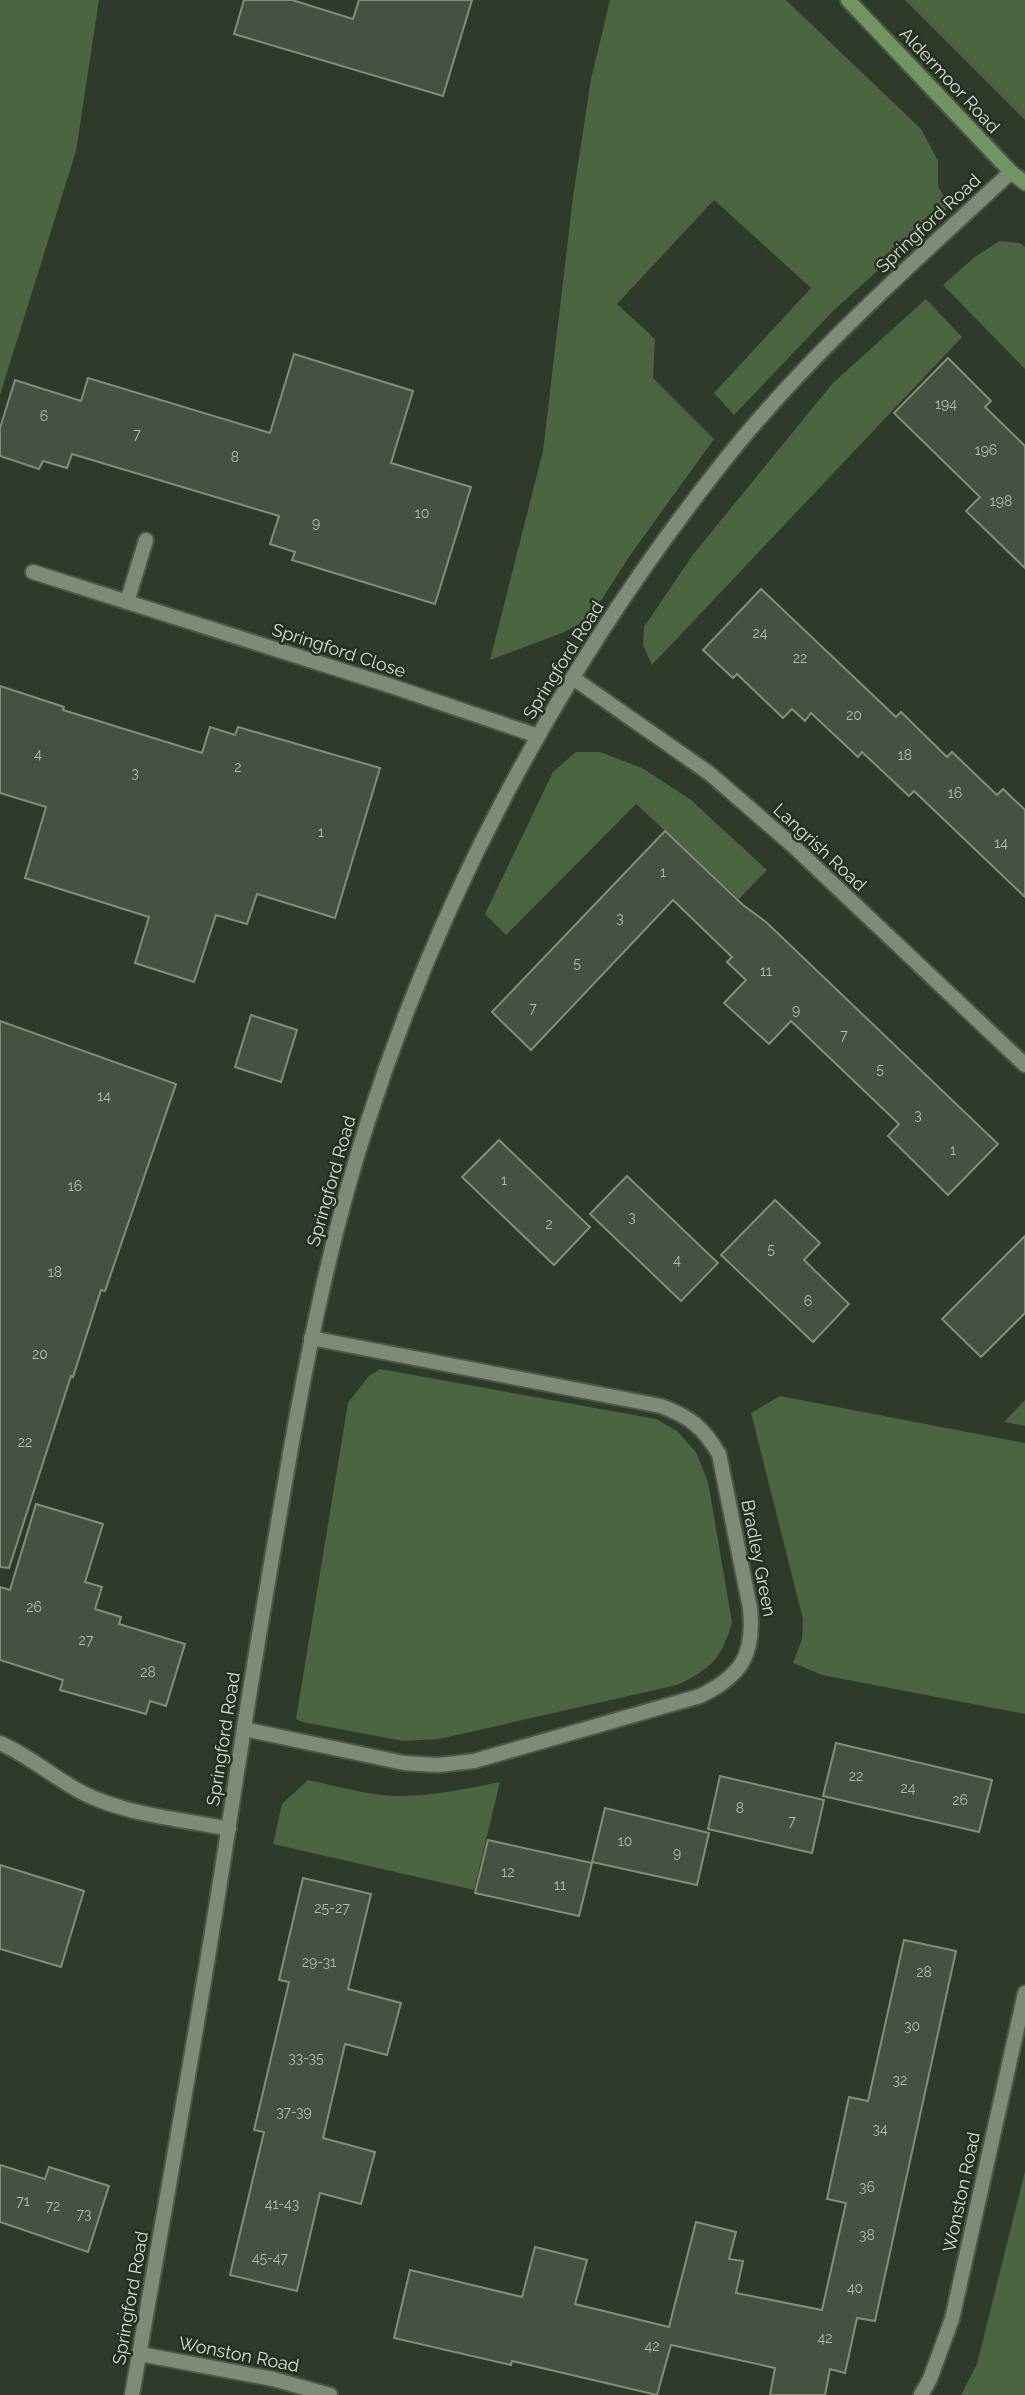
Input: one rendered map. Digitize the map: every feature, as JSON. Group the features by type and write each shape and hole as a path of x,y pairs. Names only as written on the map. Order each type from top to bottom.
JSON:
{"street":[{"name":"Aldermoor Road","path":"848,0 1025,184"},
{"name":"Springford Road","path":"132,2395 311,1338 341,1210 398,1032 457,895 538,736 626,596 726,458 785,390 853,319 1011,172"},
{"path":"127,602 146,540"},
{"name":"Springford Close","path":"33,572 538,736"},
{"name":"Langrish Road","path":"572,678 709,773 791,844 1025,1065"},
{"name":"Bradley Green","path":"244,1730 404,1763 438,1765 474,1761 700,1696 722,1685 738,1670 748,1651 752,1631 750,1608 719,1454 707,1433 685,1415 660,1406 311,1338"},
{"path":"0,1744 20,1752 83,1793 120,1807 229,1829"},
{"name":"Wonston Road","path":"921,2395 930,2379 952,2319 1025,1993"},
{"name":"Wonston Road","path":"140,2354 273,2379 330,2395"}],"green space":[{"path":"0,0 99,0 76,151 0,395"},
{"path":"610,0 786,0 921,129 938,161 938,186 949,206 834,310 734,415 714,393 811,288 714,200 617,304 655,339 653,378 714,439 631,554 589,619 562,633 490,660 543,451 573,197 591,79"},
{"path":"905,0 1025,0 1025,120"},
{"path":"1000,241 1020,243 1025,247 1025,369 943,285 976,256"},
{"path":"926,299 962,337 652,665 643,645 644,627 692,556 832,384"},
{"path":"576,752 600,752 642,768 691,800 767,870 739,899 636,804 506,935 485,914 553,772"},
{"path":"380,1369 656,1419 677,1431 696,1452 708,1482 732,1622 724,1645 714,1661 677,1685 439,1739 403,1741 296,1719 348,1403 369,1376"},
{"path":"780,1396 1025,1443 1025,1714 822,1675 793,1663 802,1639 803,1619 751,1413"},
{"path":"1025,1400 1025,1426 1004,1422"},
{"path":"308,1780 393,1796 433,1794 500,1782 474,1890 273,1844 282,1804"},
{"path":"1025,2171 1025,2395 961,2395 977,2364"}],"building":[{"path":"244,0 292,0 353,19 359,0 472,0 443,96 234,34"},
{"path":"294,354 413,391 391,463 471,487 435,604 292,560 295,552 270,544 279,516 72,454 67,468 43,461 39,469 0,456 0,428 15,380 81,401 88,378 270,433"},
{"path":"948,358 991,401 985,407 1025,446 1025,568 966,511 980,497 894,413"},
{"path":"761,589 896,717 901,712 947,757 952,752 997,795 1003,789 1025,810 1025,897 914,791 909,796 862,752 858,757 811,713 805,721 792,709 783,718 737,674 733,678 703,650"},
{"path":"0,686 64,707 63,710 202,753 210,727 235,735 238,727 380,768 335,918 257,894 247,924 216,915 194,982 135,963 149,917 25,878 46,807 0,793"},
{"path":"665,831 743,905 766,922 998,1144 948,1195 888,1136 899,1124 791,1021 769,1044 724,1003 746,980 727,962 732,957 673,900 531,1050 492,1012"},
{"path":"251,1015 297,1030 281,1082 235,1067"},
{"path":"0,1021 176,1084 105,1291 101,1290 73,1377 71,1376 9,1568 0,1567"},
{"path":"499,1140 590,1227 554,1265 462,1177"},
{"path":"627,1176 718,1263 681,1301 590,1214"},
{"path":"775,1200 820,1243 804,1260 849,1304 813,1342 721,1255"},
{"path":"1025,1236 1025,1313 981,1357 942,1319"},
{"path":"36,1504 103,1524 85,1582 102,1587 95,1609 121,1617 119,1624 185,1644 166,1706 150,1701 146,1714 60,1690 63,1680 0,1660 0,1587 10,1590"},
{"path":"836,1743 992,1780 979,1832 823,1796"},
{"path":"720,1776 824,1800 812,1853 708,1829"},
{"path":"605,1808 709,1833 697,1885 592,1862"},
{"path":"488,1840 592,1863 579,1916 475,1893"},
{"path":"0,1865 84,1891 61,1967 0,1949"},
{"path":"303,1878 371,1894 348,1989 401,2003 387,2055 345,2044 323,2138 375,2152 361,2204 320,2193 297,2291 230,2275 264,2132 254,2130 289,1982 279,1980"},
{"path":"904,1940 956,1951 875,2321 857,2318 845,2373 830,2369 825,2395 770,2395 775,2368 671,2345 657,2395 512,2361 511,2365 394,2338 410,2270 522,2297 535,2247 587,2260 575,2304 669,2327 696,2222 736,2232 729,2259 743,2261 736,2293 822,2310 846,2203 827,2199 849,2097 868,2101"},
{"path":"0,2165 45,2179 49,2167 109,2186 88,2252 0,2222"}]}
